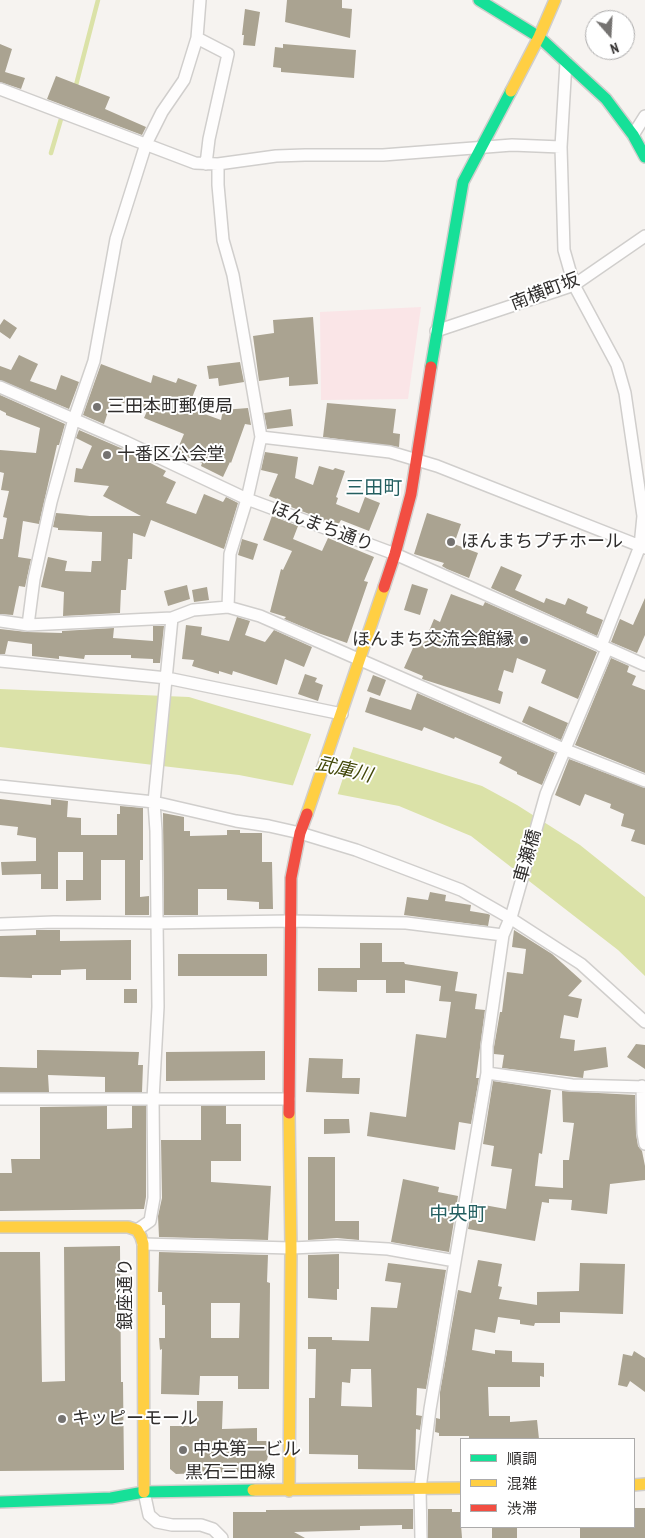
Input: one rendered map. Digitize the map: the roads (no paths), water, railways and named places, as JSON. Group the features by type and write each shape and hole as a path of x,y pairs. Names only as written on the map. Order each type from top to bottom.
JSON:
{"street":[{"path":"28,625 34,579 51,502 74,419 94,361 116,239 146,144 162,112 184,80 197,38 200,0"},
{"path":"479,0 539,37 606,99 633,135 645,157"},
{"path":"289,1491 291,878 301,830 341,718 395,554 411,494 436,331 463,182 539,37 555,0"},
{"path":"197,38 228,54 209,139 206,164"},
{"name":"車瀬橋","path":"421,1538 420,1489 433,1393 487,1073 487,1046 503,934 511,916 545,799 566,750 643,547 643,516 625,393 617,365 574,285 564,250 562,146 566,62"},
{"path":"0,90 195,164 218,164 276,156 383,155 482,146 562,146"},
{"path":"633,135 645,116"},
{"path":"218,164 223,240 233,275 260,437 247,499 230,554 228,607"},
{"name":"南横町坂","path":"436,331 574,285 645,236"},
{"name":"ほんまち通り","path":"0,387 247,499 395,554 604,648 645,664"},
{"path":"260,437 390,452 417,460 565,515 643,547"},
{"path":"0,621 28,625 172,618 192,610 228,607 260,616 566,750 645,781"},
{"path":"137,1230 150,1221 154,1198 153,1099 158,1007 154,799 172,618"},
{"path":"0,661 166,681 341,718"},
{"path":"0,786 154,799 236,822 301,830 356,850 461,890 511,916 581,964 645,1022"},
{"path":"0,924 290,921 406,923 503,934"},
{"path":"487,1073 572,1085 644,1087 643,1133 645,1144"},
{"path":"0,1099 289,1098"},
{"path":"0,1227 128,1226 137,1230 143,1244"},
{"name":"銀座通り","path":"144,1492 143,1244 291,1248 337,1246 388,1249 456,1260"},
{"name":"黒石三田線","path":"0,1502 111,1498 144,1492 460,1488"},
{"path":"144,1492 149,1515 157,1522 213,1528 222,1538"}],"water":[{"name":"武庫川","path":"0,689 189,697 482,786 517,805 580,845 645,897 645,976 618,950 471,836 399,806 239,775 0,747"}],"waterway":[{"path":"75,89 98,0"},
{"path":"51,153 61,119"}],"place":[{"name":"三田本町郵便局","path":"97,407"},
{"name":"十番区公会堂","path":"107,455"},
{"name":"ほんまちプチホール","path":"451,542"},
{"name":"ほんまち交流会館縁","path":"524,640"},
{"name":"キッピーモール","path":"62,1419"},
{"name":"中央第一ビル","path":"183,1450"}],"district":[{"name":"三田町","path":"374,489"},
{"name":"中央町","path":"458,1215"}]}
